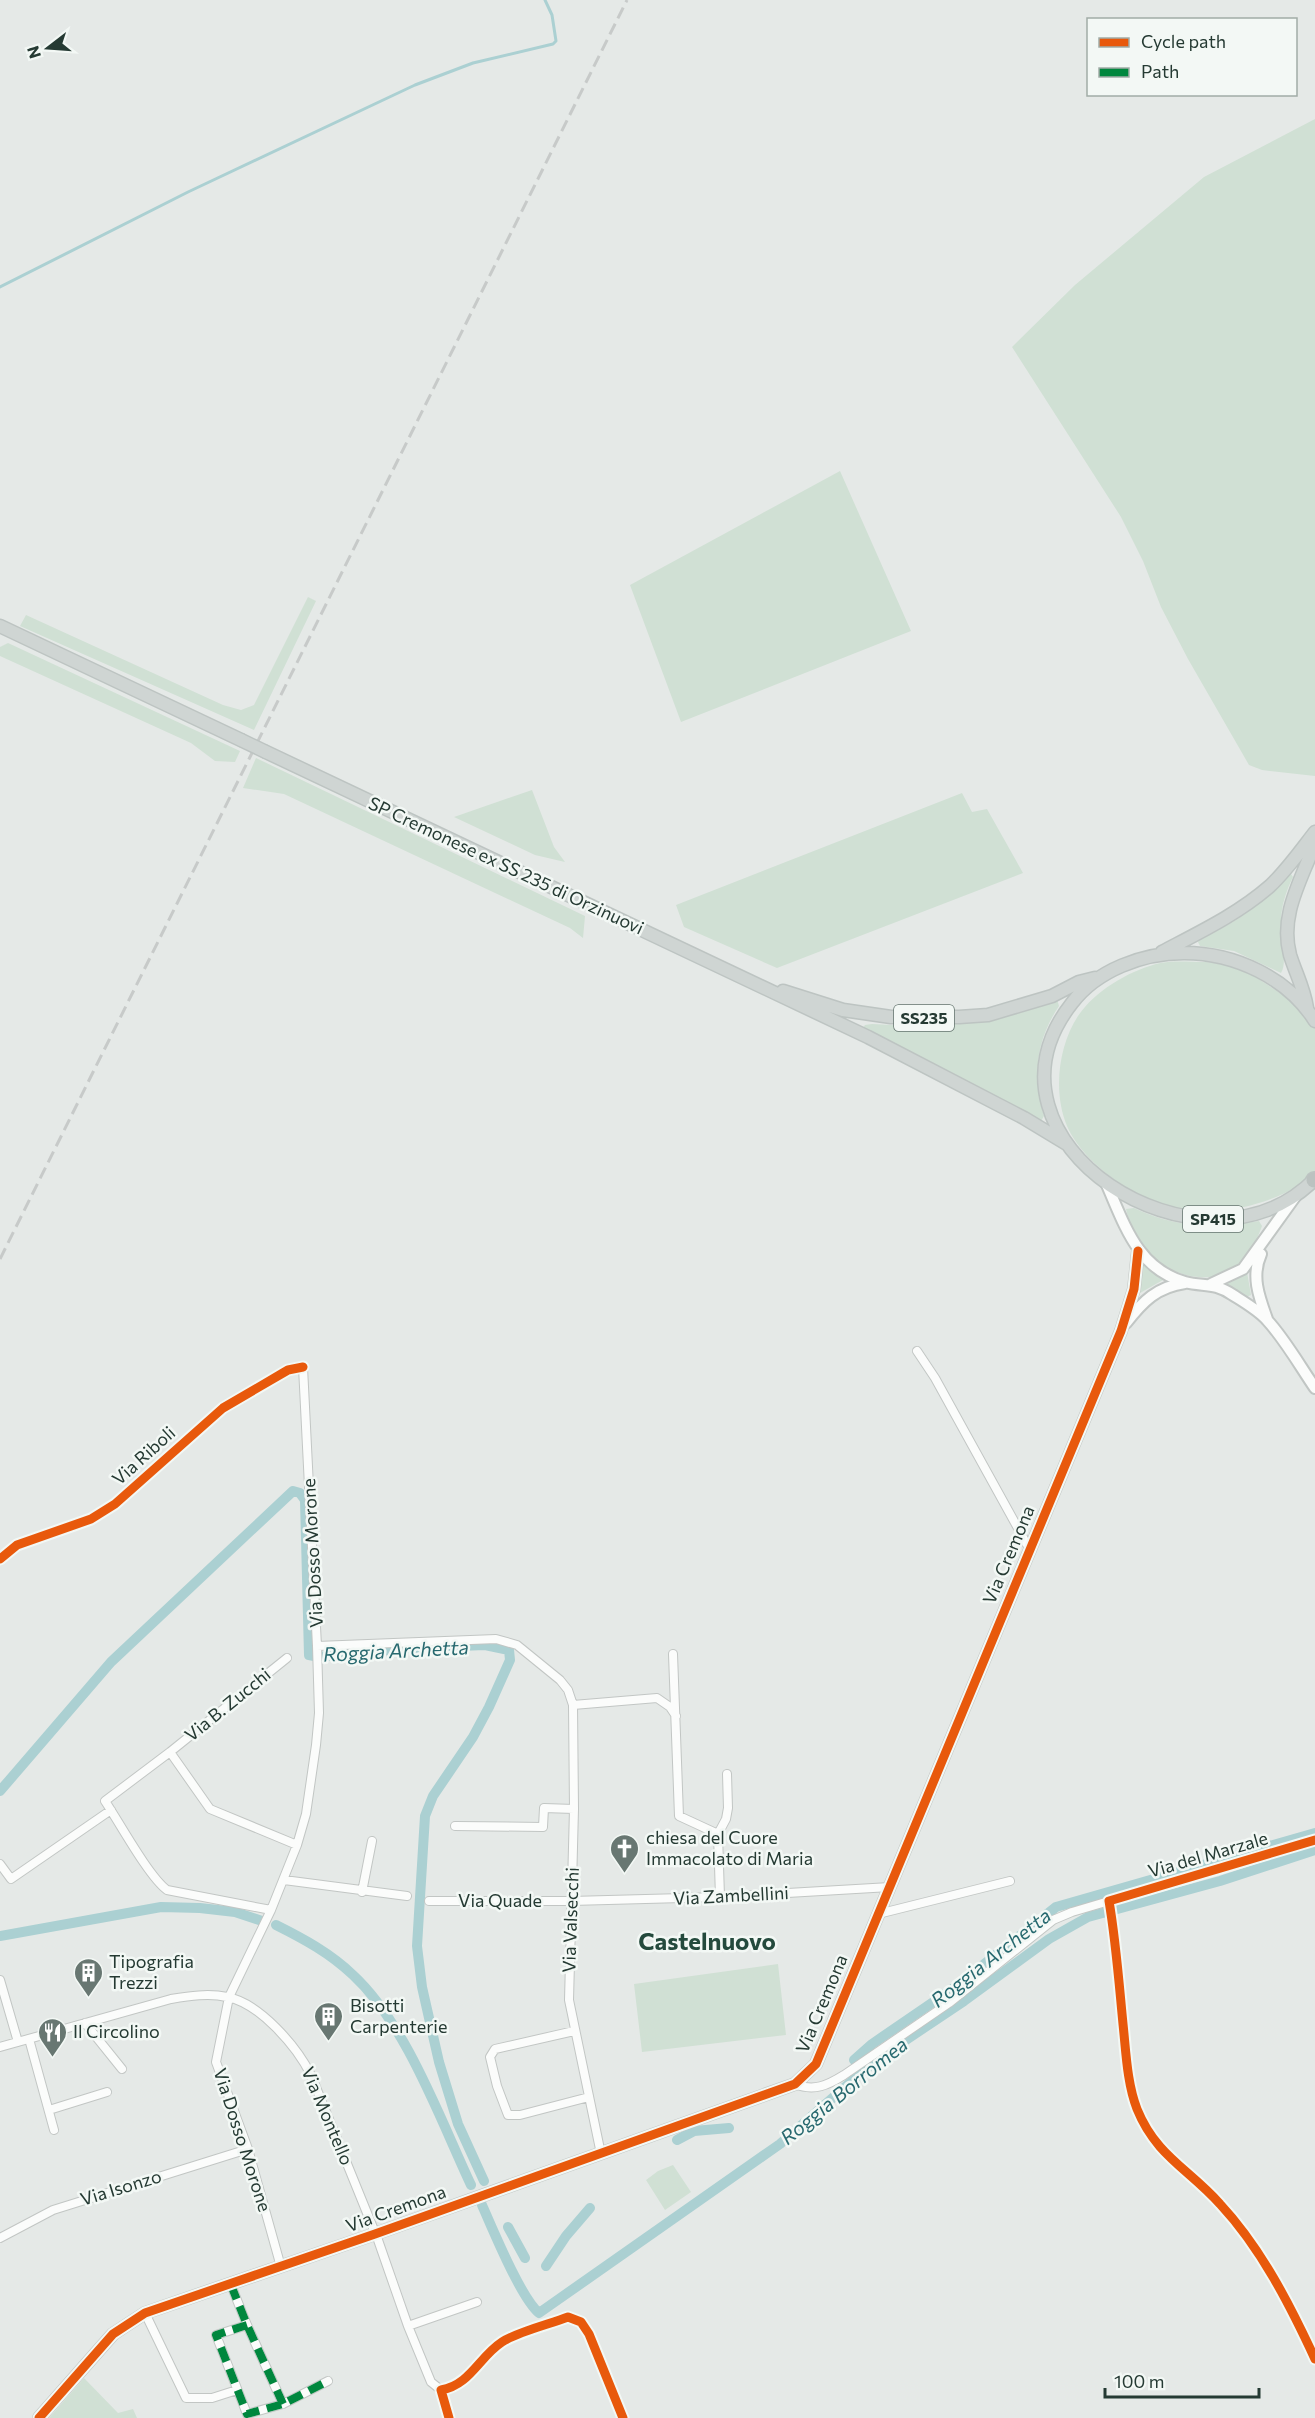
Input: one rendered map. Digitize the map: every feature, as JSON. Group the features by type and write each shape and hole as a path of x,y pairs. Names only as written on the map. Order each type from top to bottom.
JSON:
{"main road":[{"name":"SP Cremonese ex SS 235 di Orzinuovi","path":"0,626 746,980"},
{"name":"SP415","path":"1315,832 1271,885 1244,907 1157,955 1128,964 1102,976 1080,993 1060,1019 1046,1061 1046,1096 1058,1129 1067,1144 1107,1185 1153,1209 1186,1218 1218,1219 1261,1212 1297,1194 1315,1180"},
{"name":"SP415","path":"1307,1008 1304,989 1290,953 1287,929 1294,892 1315,843"},
{"name":"SP415","path":"1157,955 1183,953 1232,959 1253,968 1292,992 1307,1008 1315,1021"},
{"name":"SS235","path":"746,980 843,1010 891,1017 922,1018 988,1015 1052,996 1079,982 1102,976"},
{"name":"SS235","path":"746,980 868,1037 1024,1118 1067,1144"}],"street":[{"path":"1107,1185 1138,1251 1157,1270 1187,1283 1211,1284 1231,1293 1267,1320"},
{"path":"1211,1284 1243,1269 1297,1194"},
{"path":"1269,1235 1256,1263 1257,1289 1267,1320 1315,1388"},
{"name":"Via Cremona","path":"39,2418 113,2334 145,2313 231,2285 795,2084 816,2064 1121,1331 1134,1289 1138,1251"},
{"name":"Via Cremona","path":"1121,1331 1150,1295 1171,1285 1187,1283"},
{"name":"Via Cremona","path":"917,1351 935,1378 1030,1550"},
{"name":"Via Dosso Morone","path":"281,2267 248,2149 216,2062 229,1997 271,1910 297,1845 306,1814 316,1745 319,1713 317,1653 303,1366"},
{"name":"Via Valsecchi","path":"317,1653 496,1639 517,1645 560,1680 568,1690 573,1705 574,1809 569,2000 601,2154"},
{"path":"673,1654 679,1816 718,1834"},
{"name":"Via B. Zucchi","path":"111,1810 105,1801 287,1658"},
{"path":"573,1705 657,1698 670,1707 676,1717"},
{"name":"Via B. Zucchi","path":"170,1752 210,1809 297,1845"},
{"path":"720,1897 718,1834 726,1820 728,1808 727,1774"},
{"path":"455,1826 543,1827 544,1808 574,1809"},
{"path":"0,1864 11,1879 111,1810 156,1878 167,1890 271,1910"},
{"name":"Via del Marzale","path":"795,2084 808,2090 828,2085 844,2075 950,2003 1053,1920 1072,1912 1315,1840"},
{"path":"362,1892 372,1841"},
{"path":"284,1880 362,1892 407,1896"},
{"path":"878,1914 1010,1881"},
{"name":"Via Zambellini","path":"571,1901 720,1897 890,1887"},
{"name":"Via Quade","path":"429,1901 571,1901"},
{"path":"0,1980 18,2042"},
{"name":"Via Montello","path":"0,2047 171,1999 198,1995 229,1997 251,2009 280,2031 302,2058 375,2234 431,2382 441,2390 453,2388 466,2379 503,2342 564,2319 573,2319 581,2322 589,2334 613,2392"},
{"path":"85,2023 122,2069"},
{"path":"574,2031 495,2049 490,2057 497,2086 508,2115 520,2115 589,2097"},
{"path":"29,2039 54,2130"},
{"path":"49,2110 107,2092"},
{"name":"Via Isonzo","path":"0,2238 53,2210 248,2149"},
{"path":"231,2285 283,2404"},
{"path":"408,2326 477,2302"},
{"path":"145,2313 186,2398 212,2398 237,2390"},
{"path":"247,2325 216,2336 247,2414 283,2404 328,2381"}],"green space":[{"path":"1315,119 1315,776 1262,770 1249,765 1161,607 1143,561 1121,517 1012,347 1075,285 1204,177"},
{"path":"840,471 911,631 681,722 630,585"},
{"path":"308,597 316,601 254,730 20,626 26,615 223,705 241,710 254,705"},
{"path":"8,643 240,751 235,762 215,761 191,743 0,656 0,647"},
{"path":"256,758 585,916 583,938 570,928 284,794 243,788"},
{"path":"532,790 554,847 565,862 535,855 454,817"},
{"path":"962,793 972,812 987,809 1023,873 777,968 684,927 676,905"},
{"path":"1291,874 1293,877 1284,899 1281,916 1284,963 1281,973 1234,951 1200,946 1198,942 1200,939 1248,912"},
{"path":"1206,962 1231,965 1251,974 1304,1009 1315,1023 1315,1171 1291,1190 1269,1200 1233,1209 1195,1213 1154,1202 1136,1193 1102,1170 1087,1156 1067,1126 1059,1085 1062,1055 1071,1028 1093,998 1123,977 1156,964"},
{"path":"1057,999 1059,1006 1045,1032 1038,1059 1038,1087 1044,1116 1040,1123 862,1029 865,1025 872,1024 920,1025 988,1019"},
{"path":"1134,1208 1166,1220 1195,1225 1210,1226 1259,1221 1262,1226 1250,1253 1238,1267 1225,1274 1195,1277 1165,1267 1143,1247 1137,1238 1126,1209"},
{"path":"1142,1263 1163,1280 1140,1293 1139,1292"},
{"path":"1247,1272 1251,1295 1247,1297 1227,1284"},
{"path":"778,1964 786,2035 642,2052 634,1984"},
{"path":"673,2165 691,2192 665,2210 646,2180 658,2171"},
{"path":"84,2378 118,2413 133,2409 137,2418 49,2418"}],"waterway":[{"path":"0,287 188,192 415,85 473,63 553,44 556,41 552,15 545,0"},
{"name":"Roggia Archetta","path":"0,1791 111,1662 293,1491 300,1493 305,1500 309,1655 319,1657 410,1648 485,1645 509,1650 510,1660 489,1707 473,1737 433,1796 425,1816 417,1946 422,1987 439,2062 458,2124 484,2181"},
{"name":"Roggia Archetta","path":"854,2060 872,2044 958,1985 1056,1907 1315,1833"},
{"name":"Roggia Borromea","path":"482,2205 516,2279 539,2313 780,2144 876,2060 964,2001 1049,1939 1088,1917 1220,1881 1315,1850"},
{"name":"Roggia Borromea","path":"0,1936 161,1907 235,1912 262,1921"},
{"name":"Roggia Borromea","path":"276,1925 326,1953 353,1975 372,1995 389,2019 420,2074 471,2185"},
{"name":"Roggia Archetta","path":"677,2140 694,2131 729,2128"},
{"name":"Roggia Archetta","path":"546,2266 566,2236 590,2208"},
{"name":"Roggia Archetta","path":"508,2227 525,2258"}],"railway":[{"path":"0,1259 627,0"}],"marked path":[{"path":"231,2285 283,2404"},
{"path":"247,2325 216,2335 247,2414 283,2404 328,2381"}],"cycle path":[{"path":"39,2418 113,2334 145,2313 375,2234 795,2084 816,2064 1121,1331 1134,1289 1138,1251"},
{"name":"Via Riboli","path":"0,1559 17,1545 91,1519 115,1504 223,1408 288,1370 303,1367"},
{"path":"1315,1840 1109,1901 1127,2067 1137,2109 1145,2125 1163,2150 1220,2204 1249,2239 1285,2298 1315,2359"},
{"path":"449,2418 441,2390 467,2377 494,2348 508,2338 568,2317 581,2322 589,2334 623,2418"}],"place":[{"name":"chiesa del Cuore Immacolato di Maria","path":"625,1874"},
{"name":"Tipografia Trezzi","path":"88,1998"},
{"name":"Bisotti Carpenterie","path":"329,2042"},
{"name":"Il Circolino","path":"52,2058"}],"district":[{"name":"Castelnuovo","path":"707,1942"}]}
